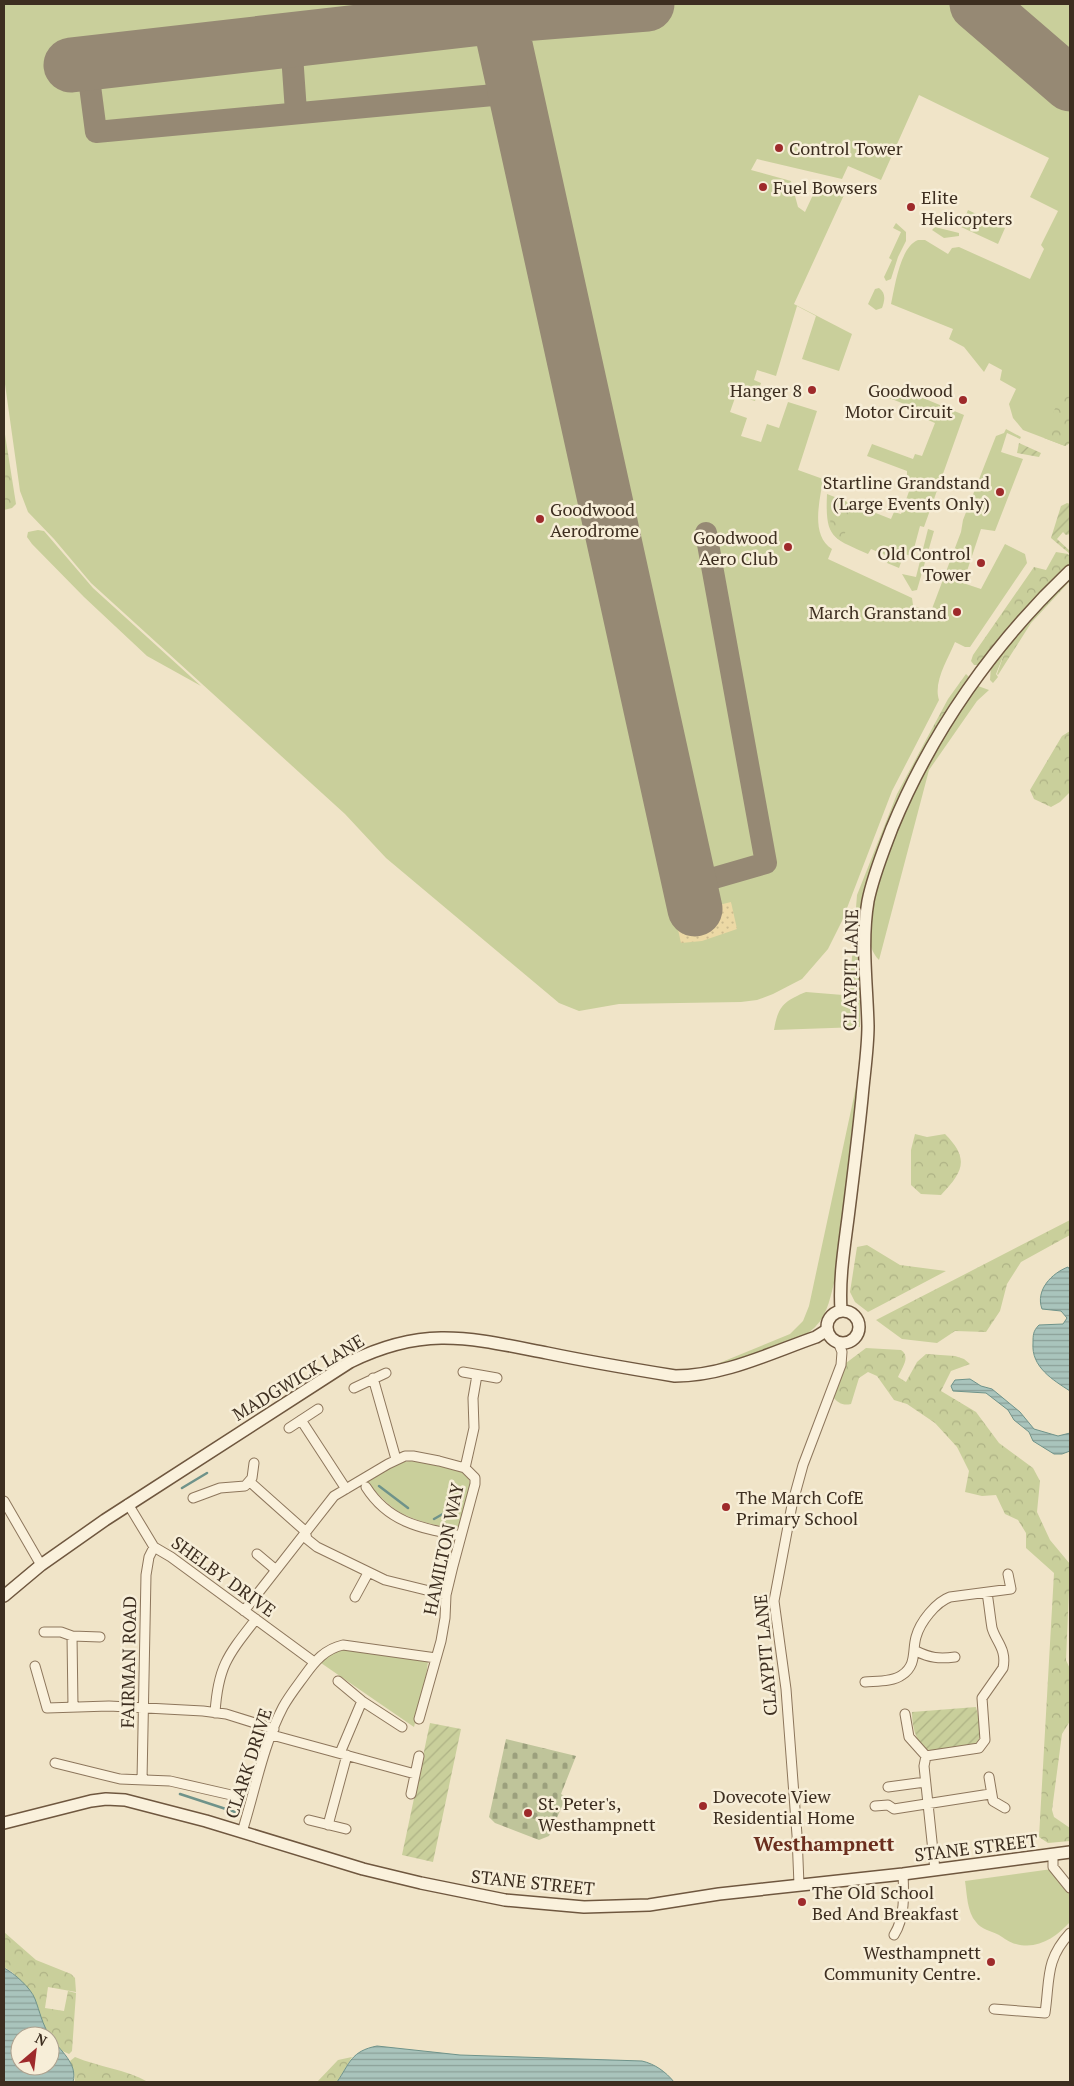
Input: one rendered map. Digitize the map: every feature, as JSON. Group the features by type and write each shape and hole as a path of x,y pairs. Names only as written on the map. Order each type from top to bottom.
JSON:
{"street":[{"name":"CLAYPIT LANE","path":"841,1310 839,1286 857,1141 868,1028 865,947 868,902 874,878 898,814 926,758 958,705 999,648 1070,571"},
{"path":"841,1310 847,1311 856,1317 859,1330 852,1340 847,1342 838,1342 829,1336 827,1330 830,1317 841,1310"},
{"name":"MADGWICK LANE","path":"4,1596 41,1565 128,1504 350,1362 382,1348 431,1337 468,1338 675,1376 695,1376 714,1373 816,1337 827,1330"},
{"name":"CLAYPIT LANE","path":"799,1886 786,1690 774,1601 792,1505 803,1465 841,1365 842,1352 838,1342"},
{"path":"463,1372 497,1378"},
{"path":"354,1388 386,1373"},
{"path":"465,1468 474,1431 473,1398 477,1375"},
{"path":"373,1378 396,1460"},
{"path":"289,1428 318,1409"},
{"path":"301,1420 346,1489"},
{"name":"HAMILTON WAY","path":"244,1611 334,1496 396,1460 412,1456 465,1468 475,1478 475,1484 446,1595 445,1618 420,1719"},
{"path":"250,1482 254,1463"},
{"path":"193,1498 220,1488 238,1488 250,1482"},
{"path":"250,1482 305,1531 305,1536 310,1543 368,1573 399,1585 446,1595"},
{"path":"366,1487 374,1500 388,1513 402,1521 461,1536"},
{"path":"4,1502 41,1565"},
{"name":"SHELBY DRIVE","path":"128,1504 154,1547 172,1557 314,1662"},
{"name":"FAIRMAN ROAD","path":"142,1780 146,1575 149,1558 154,1547"},
{"path":"257,1554 276,1570"},
{"path":"355,1596 368,1573"},
{"path":"865,1682 893,1679 902,1676 910,1667 916,1651 916,1638 922,1624 943,1599 1011,1590 1008,1574"},
{"path":"926,1756 979,1748 985,1740 982,1698 1003,1668 1004,1663 1001,1644 993,1630 987,1592"},
{"path":"215,1712 217,1686 221,1670 238,1641 256,1620"},
{"path":"44,1632 100,1637"},
{"path":"72,1636 73,1706"},
{"name":"CLARK DRIVE","path":"242,1832 273,1732 283,1707 314,1662 333,1647 343,1645 436,1658"},
{"path":"916,1651 929,1658 955,1657"},
{"path":"35,1666 47,1708 73,1706 215,1712 226,1714 273,1732 415,1774"},
{"path":"338,1681 362,1701 402,1727"},
{"path":"328,1824 344,1754 362,1701"},
{"path":"905,1714 909,1737 926,1756"},
{"path":"410,1794 419,1756"},
{"path":"926,1756 924,1766 925,1782 935,1870"},
{"path":"55,1763 120,1779 170,1781 240,1797"},
{"path":"989,1777 992,1801 1005,1808"},
{"path":"888,1787 925,1782"},
{"path":"875,1806 888,1806 894,1809 990,1794"},
{"name":"STANE STREET","path":"4,1823 73,1804 106,1799 144,1804 364,1869 421,1883 505,1900 599,1907 649,1905 719,1894 903,1874 1070,1852"},
{"path":"309,1820 346,1829"},
{"path":"1053,1855 1053,1867 1070,1887"},
{"path":"894,1936 899,1928 904,1896 903,1874"},
{"path":"994,2009 1045,2014 1051,1962 1057,1948 1070,1932"}],"green space":[{"name":"Goodwood Aerodrome","path":"4,4 1070,4 1070,443 1065,446 1023,430 1013,418 1009,404 1016,389 1000,380 1002,370 989,363 984,372 964,347 949,339 953,329 891,304 899,268 907,250 918,240 925,240 948,254 952,248 959,247 1030,279 1044,249 1041,245 1058,211 1030,197 1049,158 919,95 881,180 848,166 842,179 757,159 751,170 791,181 798,207 805,212 812,197 812,187 823,187 844,195 794,304 852,334 839,371 802,359 816,316 797,306 776,376 757,370 754,380 761,383 755,401 736,395 730,412 747,418 741,436 761,442 767,424 779,428 788,402 817,411 798,470 823,479 818,517 821,535 825,543 832,549 828,559 912,598 913,605 930,614 961,532 963,520 996,436 1004,433 1006,429 1021,437 1020,439 1007,433 1001,452 1023,459 995,531 981,529 963,583 981,589 1005,544 1025,554 1027,563 970,647 965,647 955,642 940,678 938,686 939,700 892,791 842,921 828,949 802,979 773,994 757,1000 741,1002 619,1004 579,1011 559,1003 386,858 345,814 91,583 54,539 28,512 20,491 4,377"},
{"path":"968,210 1005,228 998,244 961,227"},
{"path":"896,223 906,232 906,241 898,257 891,279 886,281 884,277 892,260 889,258 901,232 893,228"},
{"path":"935,227 959,233 959,236 944,238 932,230"},
{"path":"879,288 884,294 884,299 882,308 876,310 868,304 875,289"},
{"path":"1070,378 1070,443 1065,446 1044,438 1067,380"},
{"path":"894,386 964,415 924,527 920,526 912,556 904,554 899,568 887,563 890,557 871,549 868,554 839,540 830,528 827,509 827,494 891,519 894,512 901,514 913,480 907,477 907,471 867,456 872,444 913,459 915,454 922,456 935,423 928,420 930,414 889,398"},
{"path":"4,428 16,504 12,508 4,510"},
{"path":"1019,443 1041,453 1039,457 1017,453"},
{"path":"835,500 845,502 850,506 844,539 838,539 831,525 830,514"},
{"path":"1067,503 1070,504 1070,534 1066,535 1063,532 1057,539 1070,551 1070,554 1051,538 1061,506"},
{"path":"928,529 934,531 917,590 912,591 902,574 916,577"},
{"path":"44,531 93,588 201,686 147,656 84,597 27,537 28,532"},
{"path":"1056,552 1068,554 1070,566 980,665 974,665 971,661 973,655 1034,567 1046,570"},
{"path":"1070,576 1070,581 1031,623 998,675 1004,654 1002,652"},
{"path":"1002,652 1004,654 996,674 998,677 993,683 990,680 991,666"},
{"path":"966,674 970,678 932,740 929,740 927,738 948,699"},
{"path":"978,686 989,690 977,701 929,770 879,960 869,938 871,905 882,866 899,824 920,781 960,710 974,688"},
{"path":"1070,731 1070,792 1060,802 1051,807 1034,799 1030,790 1062,736"},
{"path":"927,738 932,740 872,870 862,999 849,995 857,895 897,794"},
{"path":"806,992 843,995 860,1000 860,1027 774,1030 783,1005 792,998"},
{"path":"856,1087 857,1103 835,1279 823,1316 808,1333 785,1345 719,1367 717,1364 790,1334 803,1321 809,1306"},
{"path":"915,1134 927,1137 945,1134 953,1143 961,1158 959,1172 941,1195 921,1194 911,1185 911,1150"},
{"path":"1070,1220 1070,1235 1021,1262 1007,1284 1000,1311 986,1332 955,1331 937,1343 902,1339 876,1320"},
{"path":"867,1245 900,1265 946,1271 868,1312 855,1302 850,1292 857,1247"},
{"path":"866,1348 901,1350 906,1359 898,1377 906,1382 917,1362 926,1354 955,1356 964,1359 970,1364 951,1371 941,1391 976,1412 999,1443 1033,1468 1040,1481 1037,1512 1050,1540 1070,1564 1066,1660 1070,1669 1070,1721 1062,1734 1052,1810 1054,1817 1070,1828 1070,1841 1048,1843 1039,1837 1054,1573 1026,1548 1026,1533 1018,1520 1005,1514 996,1495 982,1496 965,1492 969,1471 957,1447 935,1423 907,1404 894,1400 877,1376 868,1372 859,1378 851,1404 841,1404 833,1397 846,1363"},
{"path":"410,1461 447,1467 461,1471 467,1476 470,1484 458,1530 407,1516 388,1504 368,1482 397,1463"},
{"path":"346,1648 428,1661 426,1678 414,1727 321,1663 321,1660 326,1655"},
{"path":"976,1707 981,1733 977,1742 972,1746 931,1752 918,1740 914,1729 912,1712"},
{"path":"430,1723 461,1729 433,1862 402,1855"},
{"path":"506,1739 576,1756 561,1794 566,1797 549,1836 539,1840 495,1823 489,1817"},
{"path":"1052,1869 1070,1893 1070,1922 1053,1937 1039,1944 1016,1944 983,1928 973,1918 968,1903 965,1881"},
{"path":"4,1932 36,1960 71,1974 75,1978 76,1992 48,1987 45,2008 64,2011 68,1991 76,1993 72,2051 69,2054 60,2050 60,2026 44,2026 32,1993 12,1972 4,1967"},
{"path":"75,2057 130,2074 148,2082 75,2082 70,2061"},
{"path":"352,2057 337,2082 317,2082 338,2060"}],"sand":[{"path":"731,902 737,929 702,941 681,943 675,916"}],"water":[{"path":"1068,1267 1070,1270 1070,1391 1044,1372 1033,1352 1034,1333 1039,1325 1063,1324 1067,1318 1061,1311 1042,1309 1040,1302 1046,1283 1056,1273"},
{"path":"970,1379 981,1386 992,1389 1020,1412 1034,1429 1058,1436 1070,1433 1070,1451 1054,1454 1033,1441 1029,1432 1014,1420 1008,1410 986,1393 953,1391 951,1386 955,1380"},
{"path":"4,1968 22,1981 30,1990 45,2026 10,2026 10,2076 60,2076 60,2049 71,2063 74,2075 73,2082 4,2082"},
{"path":"377,2046 460,2055 642,2061 660,2069 674,2082 337,2082 356,2055 368,2048"}],"waterway":[{"path":"182,1488 207,1473"},
{"path":"379,1486 408,1508"},
{"path":"434,1519 448,1511 453,1497"},
{"path":"180,1794 235,1812"}],"taxiway":[{"path":"291,40 296,112"},
{"path":"87,63 96,132 516,93"},
{"path":"690,885 766,863 706,533"}],"runway":[{"path":"496,4 695,909"},
{"path":"71,65 499,16 647,4"},
{"path":"977,4 1070,84"}],"place":[{"name":"Control Tower","path":"779,148"},
{"name":"Fuel Bowsers","path":"763,187"},
{"name":"Elite Helicopters","path":"911,207"},
{"name":"Hanger 8","path":"812,390"},
{"name":"Goodwood Motor Circuit","path":"963,400"},
{"name":"Startline Grandstand (Large Events Only)","path":"1000,492"},
{"name":"Goodwood Aerodrome","path":"540,519"},
{"name":"Goodwood Aero Club","path":"788,547"},
{"name":"Old Control Tower","path":"981,563"},
{"name":"March Granstand","path":"957,612"},
{"name":"The March CofE Primary School","path":"726,1507"},
{"name":"Dovecote View Residential Home","path":"703,1806"},
{"name":"St. Peter's, Westhampnett","path":"528,1813"},
{"name":"The Old School Bed And Breakfast","path":"802,1902"},
{"name":"Westhampnett Community Centre.","path":"991,1962"}],"district":[{"name":"Westhampnett","path":"824,1843"}]}
